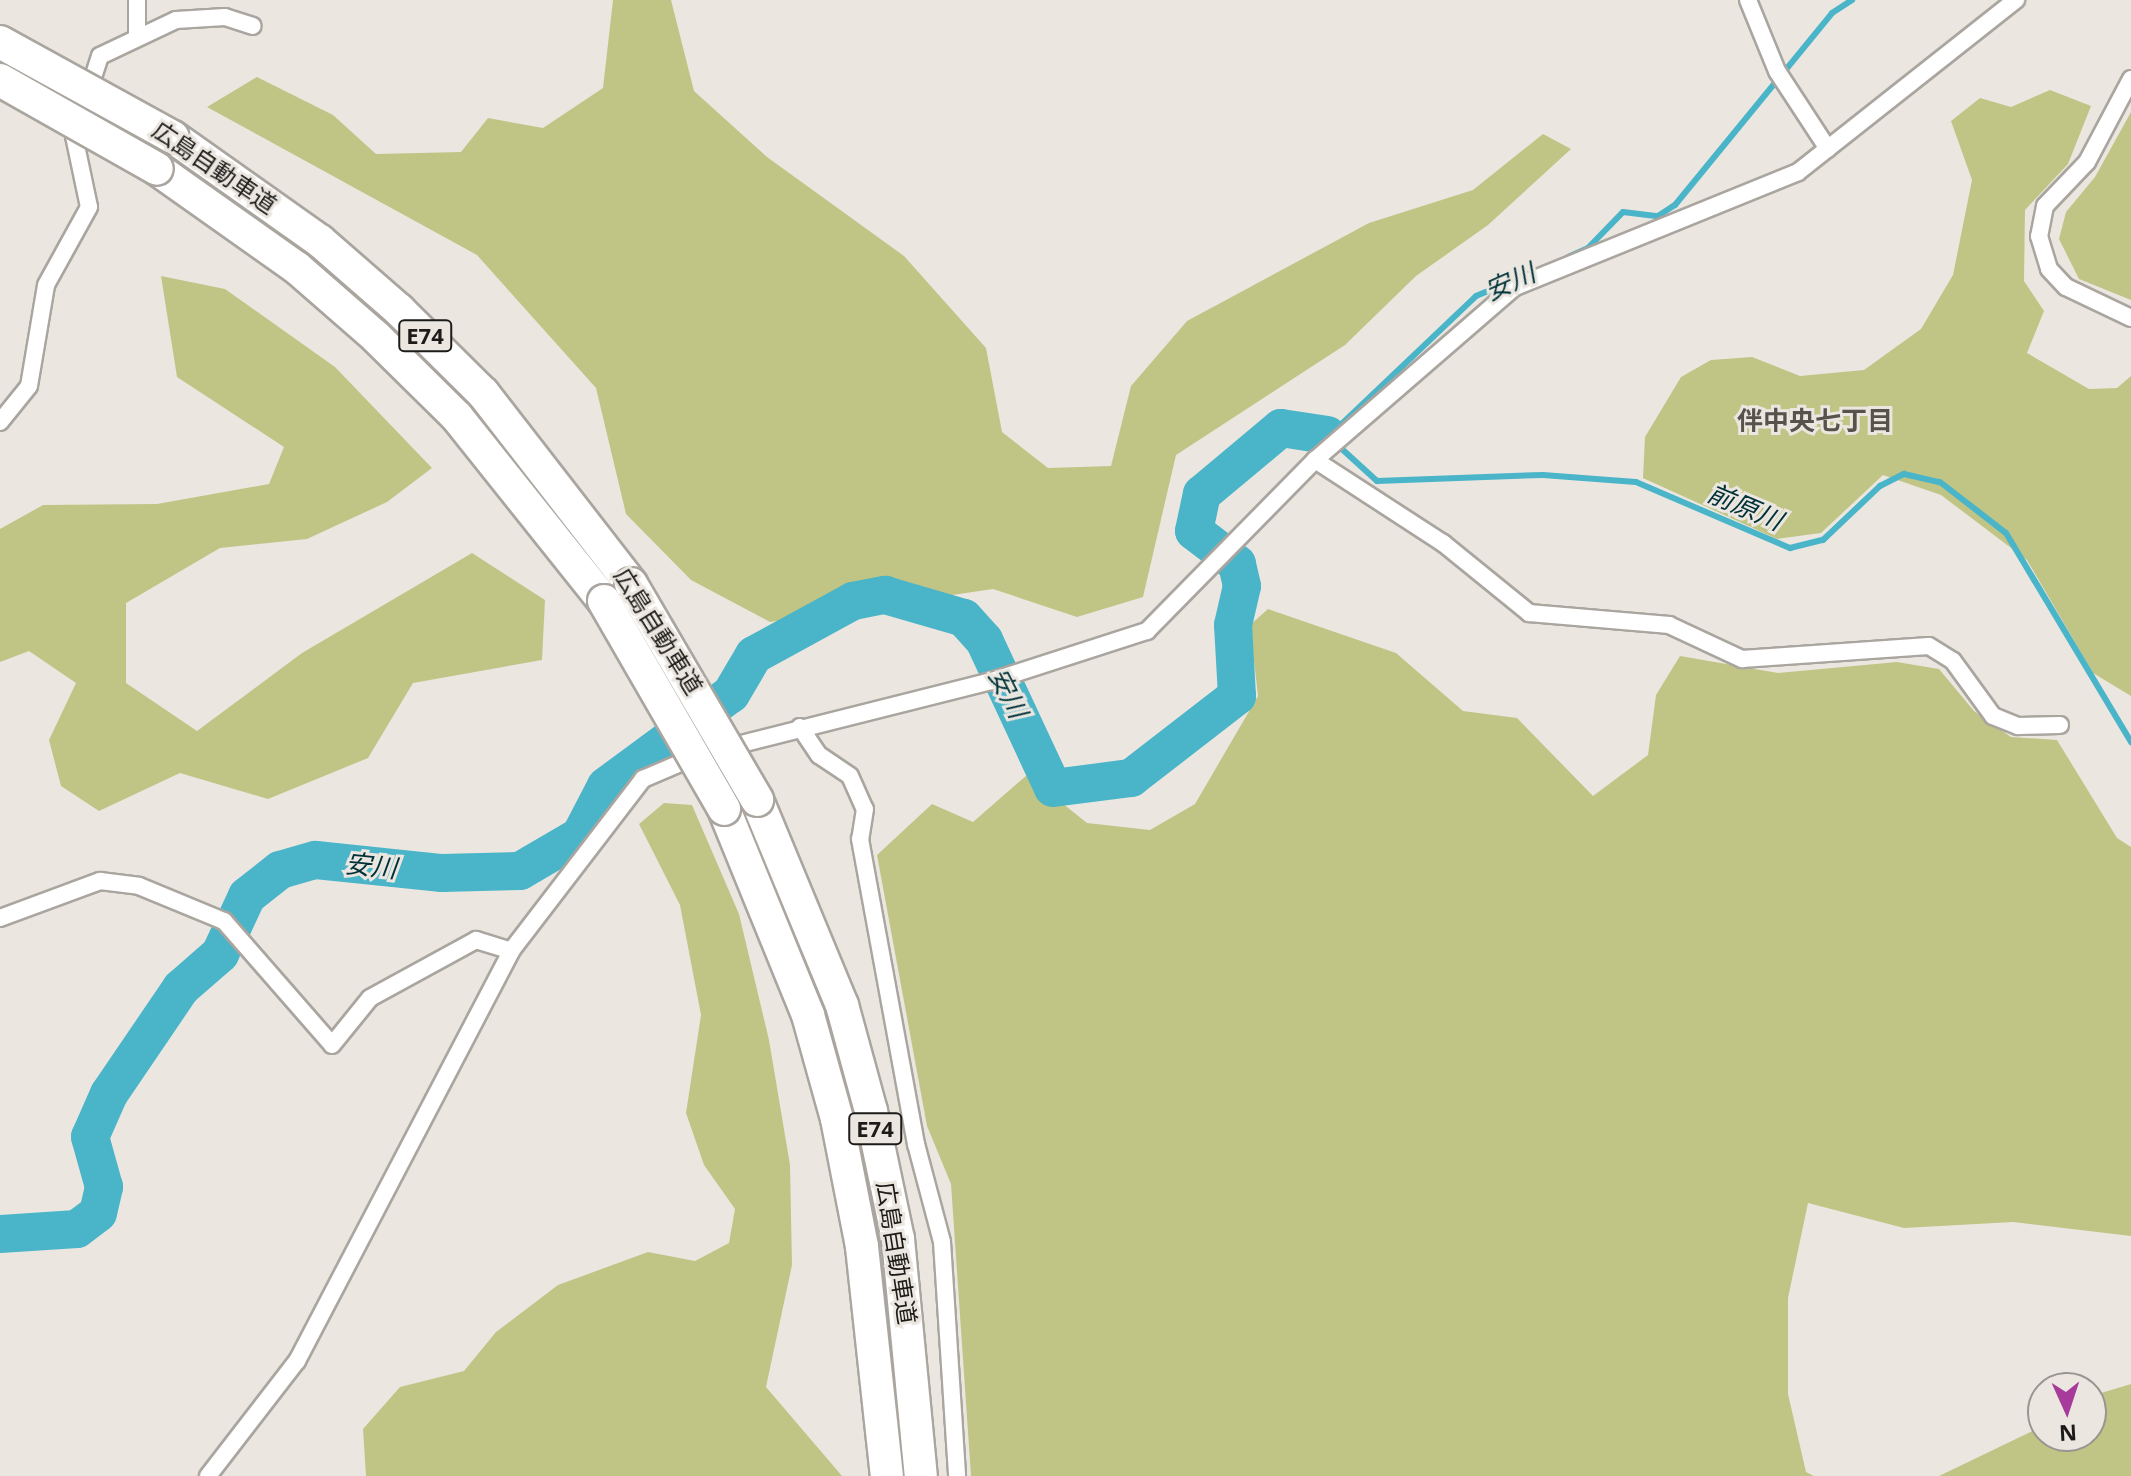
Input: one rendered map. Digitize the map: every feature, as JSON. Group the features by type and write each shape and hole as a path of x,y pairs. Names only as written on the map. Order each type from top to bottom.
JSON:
{"highway":[{"name":"広島自動車道","path":"0,42 173,137 320,241 399,310 483,393 631,584 757,800 832,978 871,1111 898,1239 921,1476"},
{"name":"広島自動車道","path":"0,80 157,169 297,268 376,337 457,417 604,601 724,809 808,1015 837,1119 873,1320 887,1476"}],"street":[{"path":"137,0 137,34"},
{"path":"1748,0 1782,78 1828,149"},
{"path":"208,1476 305,1348 511,951 643,779 666,764 998,678 1147,631 1315,460 1515,287 1798,172 2016,0"},
{"path":"0,422 29,386 46,285 89,207 74,136 100,56 137,34 176,20 225,17 253,26"},
{"path":"2131,79 2087,162 2045,206 2039,236 2049,269 2066,287 2131,318"},
{"path":"1315,460 1443,543 1529,613 1669,625 1742,659 1929,646 1953,661 1993,716 2018,726 2060,725"},
{"path":"800,727 819,755 850,776 865,809 863,854 916,1144 942,1242 957,1476"},
{"path":"0,918 118,880 231,927 332,1045 370,998 476,940 511,951"}],"green space":[{"path":"613,0 671,0 694,91 767,157 904,256 986,348 1002,432 1048,468 1111,466 1131,386 1187,321 1369,223 1473,190 1543,134 1571,149 1488,225 1416,276 1345,345 1176,455 1143,597 1077,617 993,589 770,622 691,580 626,514 596,388 477,255 207,107 257,77 333,115 376,154 461,152 488,118 543,128 603,88"},
{"path":"2050,90 2091,106 2068,164 2025,210 2024,281 2044,311 2027,353 2089,389 2117,388 2131,376 2131,696 2093,673 2027,560 1941,495 1883,475 1821,533 1777,539 1643,478 1645,437 1681,377 1711,360 1752,357 1800,376 1864,370 1921,329 1953,275 1972,180 1951,121 1980,98 2011,107"},
{"path":"2131,112 2131,300 2079,279 2059,239 2066,212 2095,177"},
{"path":"161,276 225,289 335,367 432,468 387,502 307,539 220,548 126,603 126,683 197,731 302,653 472,553 545,600 542,660 413,683 368,758 268,799 180,773 99,811 61,786 49,740 76,683 29,651 0,662 0,529 43,505 157,504 269,484 284,447 177,377"},
{"path":"1268,609 1396,653 1463,711 1517,718 1593,796 1648,755 1656,695 1680,656 1778,673 1897,662 1939,669 1974,711 2011,737 2057,740 2117,838 2131,847 2131,1236 2013,1222 1904,1228 1808,1203 1788,1298 1788,1394 1806,1472 1814,1476 971,1476 951,1184 927,1126 877,855 932,804 973,822 1027,775 1087,823 1150,830 1195,804 1258,696 1250,625"},
{"path":"664,803 692,805 739,914 769,1040 790,1165 792,1265 766,1387 842,1476 366,1476 363,1429 400,1387 464,1371 496,1332 558,1285 648,1252 695,1261 729,1243 735,1209 704,1165 686,1113 701,1015 680,905 639,824"},
{"path":"2131,1384 2131,1476 1939,1476 2027,1434 2027,1452 2107,1452 2107,1391"}],"waterway":[{"name":"安川","path":"1568,257 1588,248 1623,212 1658,216 1675,205 1832,13 1852,0"},
{"name":"安川","path":"1328,437 1476,296 1514,280"},
{"name":"安川","path":"0,1234 77,1229 98,1213 104,1187 90,1137 109,1094 181,988 220,954 247,896 280,870 316,860 442,873 520,871 580,836 606,786 731,694 754,655 853,601 885,595 964,618 984,640 1053,788 1131,778 1237,696 1233,625 1242,586 1237,564 1194,531 1202,494 1281,428 1327,435"},
{"name":"前原川","path":"1343,450 1377,481 1543,475 1636,482 1790,548 1823,540 1880,486 1904,474 1940,482 2006,533 2131,742"}],"district":[{"name":"伴中央七丁目","path":"1815,421"}]}
